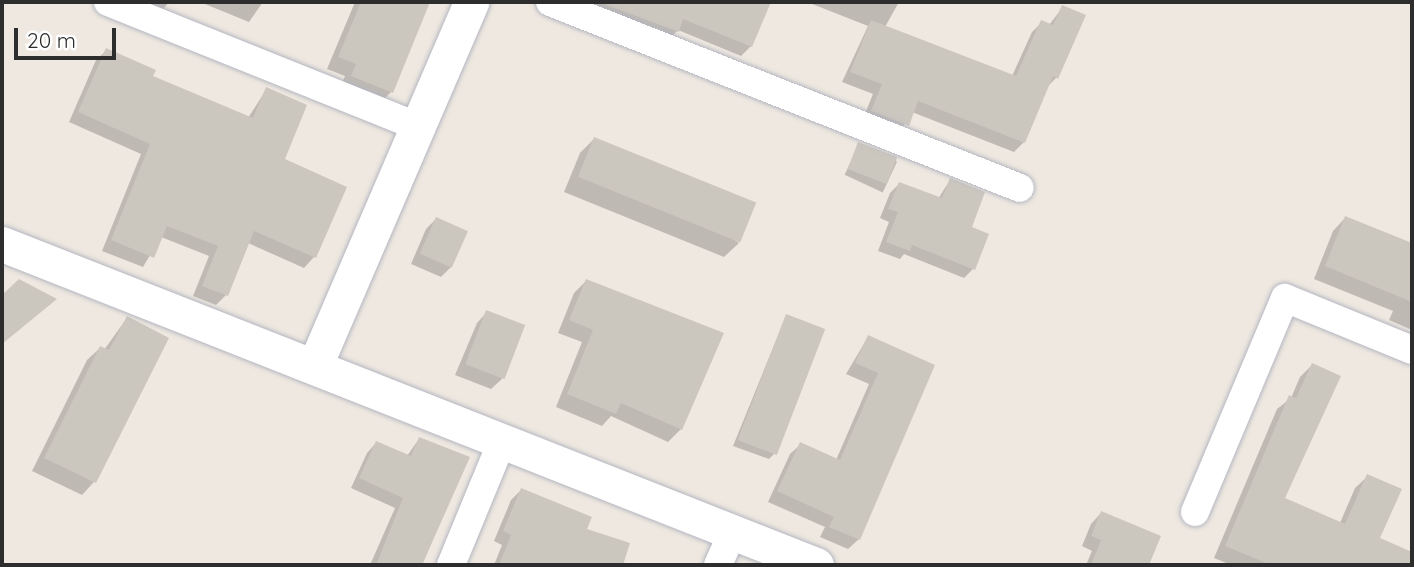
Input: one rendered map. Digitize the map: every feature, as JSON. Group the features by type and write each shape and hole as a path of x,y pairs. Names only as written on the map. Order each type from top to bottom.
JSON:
{"street":[{"path":"108,2 416,126"},
{"path":"315,365 471,2"},
{"path":"550,2 1020,188"},
{"path":"2,244 315,365 816,565"},
{"path":"1195,512 1285,298 1412,350"},
{"path":"451,565 502,441"},
{"path":"718,565 732,533"}],"building":[{"path":"361,2 430,2 393,93 351,76 356,64 338,57"},
{"path":"606,2 771,2 752,47 683,19 679,32 606,5"},
{"path":"1062,5 1086,15 1058,79 1053,76 1025,143 918,101 909,126 871,111 882,84 850,72 871,20 1016,76 1041,20 1053,25"},
{"path":"106,48 156,70 153,76 253,118 266,87 307,105 285,159 347,187 316,258 254,231 228,296 202,286 218,246 167,226 154,258 111,240 150,144 78,112"},
{"path":"594,137 756,203 740,242 578,177"},
{"path":"858,142 897,157 887,184 848,169"},
{"path":"950,178 985,192 972,227 989,234 975,270 912,245 910,251 886,242 898,212 888,209 899,182 942,198"},
{"path":"1345,216 1412,243 1412,302 1325,266"},
{"path":"436,217 468,231 452,268 420,254"},
{"path":"19,279 57,299 2,344 2,295"},
{"path":"586,279 724,333 682,430 621,403 616,414 567,394 593,330 569,320"},
{"path":"486,310 525,325 504,379 465,364"},
{"path":"786,314 825,329 777,455 738,440"},
{"path":"127,316 169,338 96,483 44,458 100,346 109,350"},
{"path":"868,335 935,365 860,540 829,527 834,517 777,491 800,442 840,460 878,373 855,363"},
{"path":"1312,363 1341,376 1285,498 1345,524 1367,474 1402,489 1380,538 1412,552 1412,565 1271,565 1225,546 1289,395 1296,398"},
{"path":"419,437 470,457 422,565 376,565 403,498 359,478 376,441 411,456"},
{"path":"521,488 592,517 587,529 630,543 623,565 499,565 511,535 503,531"},
{"path":"1101,511 1161,536 1149,565 1091,565 1101,540 1091,536"}]}
